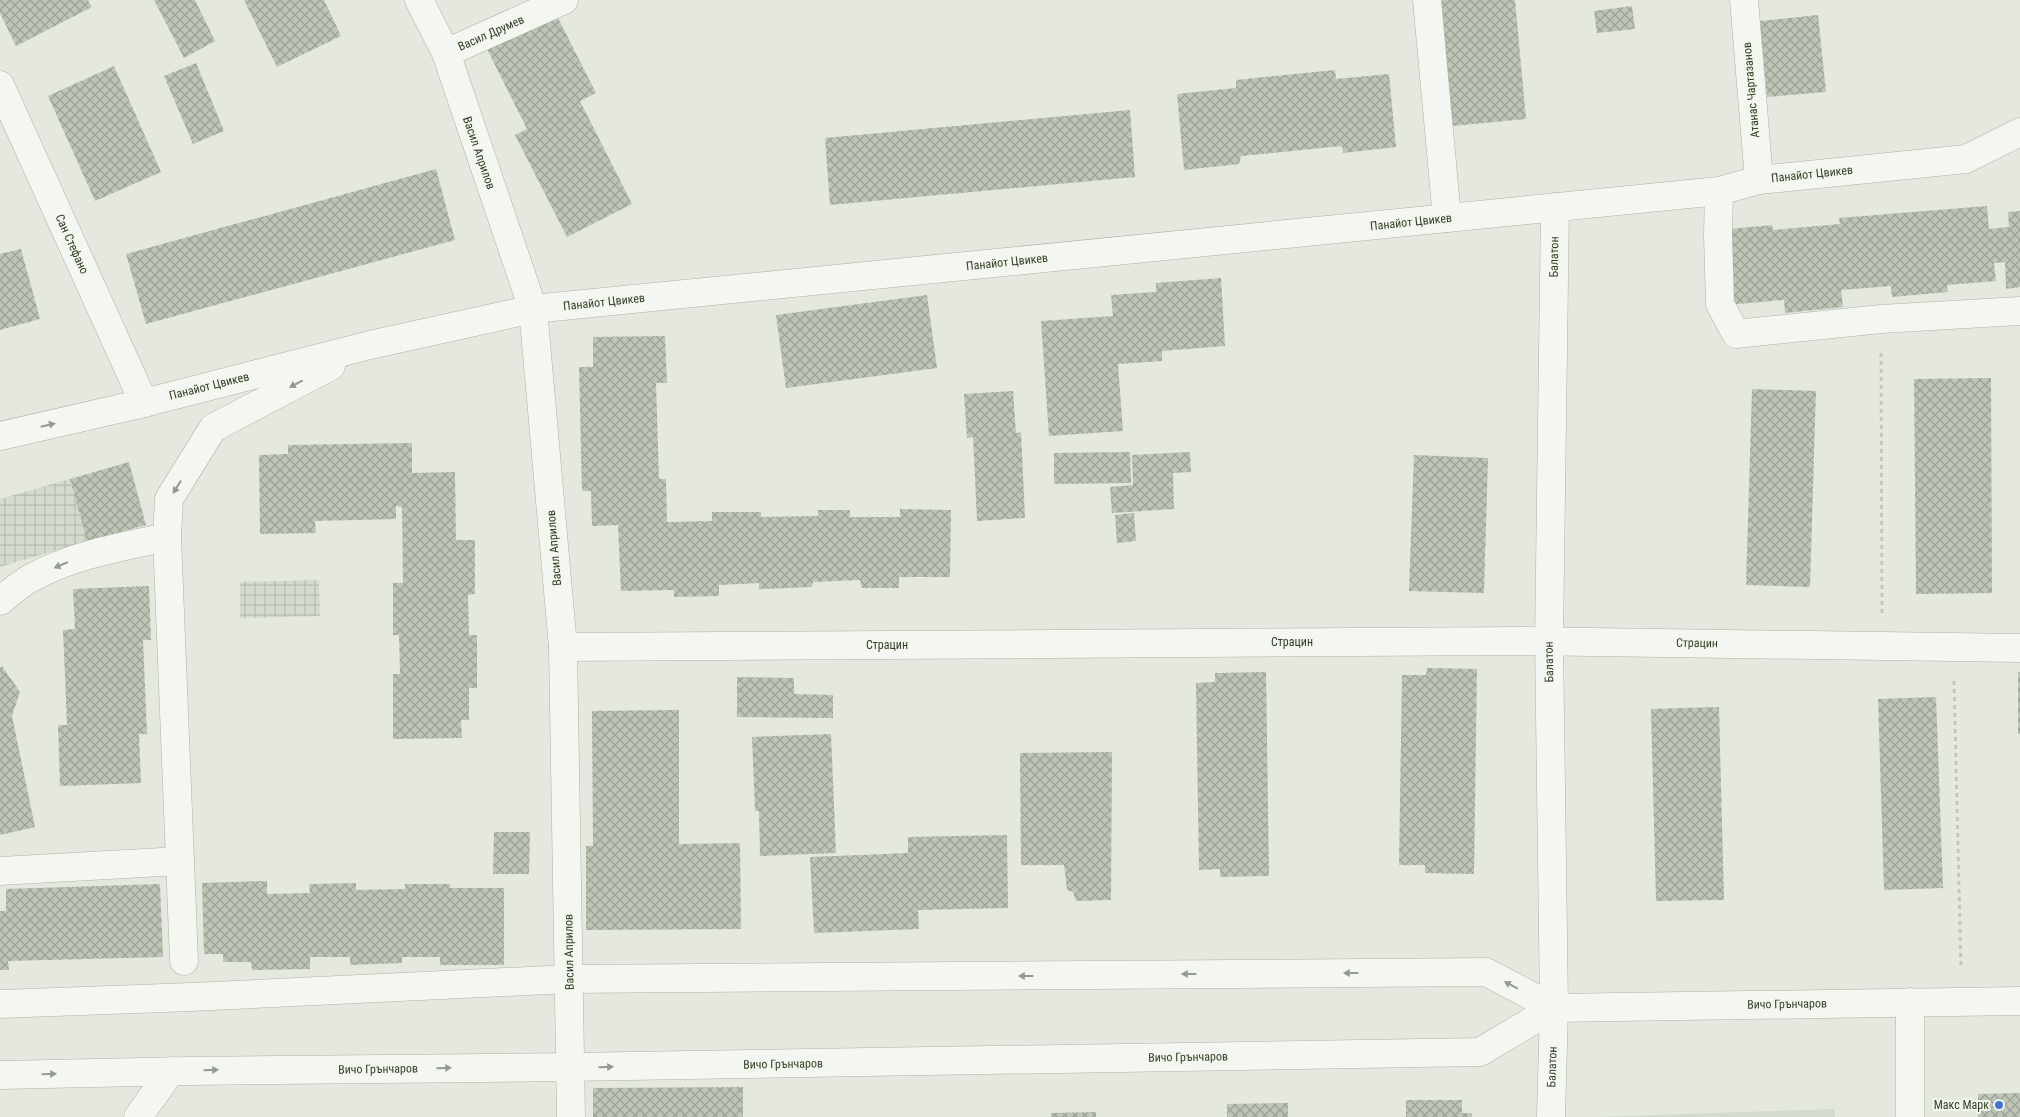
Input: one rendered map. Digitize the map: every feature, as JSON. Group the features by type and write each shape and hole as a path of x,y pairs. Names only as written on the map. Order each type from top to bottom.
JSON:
{"street":[{"name":"Васил Априлов","path":"419,0 446,53 533,309 563,647 571,1117"},
{"name":"Васил Друмев","path":"446,53 564,0"},
{"path":"1427,0 1447,218"},
{"name":"Атанас Чартазанов","path":"1744,0 1759,180"},
{"name":"Сан Стефано","path":"0,85 144,403"},
{"name":"Панайот Цвикев","path":"0,436 144,403 370,345 533,309 1719,191 1759,180 1966,159 2020,132"},
{"path":"1966,159 2020,152"},
{"path":"1719,191 1720,304 1736,334 1881,320 2020,311"},
{"name":"Балатон","path":"1551,1117 1554,1008 1548,641 1555,208"},
{"path":"184,961 167,537 169,499 213,428 370,345"},
{"path":"0,601 30,578 66,562 104,551 167,537"},
{"name":"Страцин","path":"563,647 1548,641 2020,648"},
{"path":"0,871 180,861"},
{"name":"Вичо Грънчаров","path":"0,1004 569,979 1486,972 1554,1008 2020,1001"},
{"path":"1910,1002 1910,1117"},
{"name":"Вичо Грънчаров","path":"0,1075 1480,1052 1554,1008"},
{"path":"138,1117 171,1071"}],"path":[{"path":"1881,320 1882,647"},
{"path":"1954,647 1962,1002"}],"shaded area":[{"path":"70,479 87,541 0,567 0,499"},
{"path":"319,580 320,616 240,618 240,582"},
{"path":"1835,1109 1835,1117 1598,1117"}],"building":[{"path":"0,0 88,0 92,7 16,46 0,13"},
{"path":"154,0 195,0 215,41 184,58"},
{"path":"244,0 324,0 341,36 277,67"},
{"path":"1441,0 1515,0 1526,119 1452,126"},
{"path":"1632,6 1635,29 1597,33 1594,11"},
{"path":"555,12 596,93 580,101 632,204 567,237 515,135 527,129 486,47"},
{"path":"1818,15 1826,92 1767,97 1760,21"},
{"path":"196,63 224,131 193,144 164,76"},
{"path":"114,66 161,172 95,201 48,96"},
{"path":"1335,70 1336,79 1389,74 1396,147 1343,153 1342,146 1241,156 1239,164 1184,170 1177,94 1236,88 1236,80"},
{"path":"1130,110 1135,177 830,205 825,138"},
{"path":"436,169 455,240 146,324 126,254"},
{"path":"1987,206 1989,229 2009,227 2008,212 2020,211 2020,287 2006,289 2005,262 1994,263 1996,281 1947,285 1948,292 1892,297 1891,286 1841,290 1843,307 1785,313 1784,300 1727,305 1720,230 1772,225 1773,230 1840,224 1839,218"},
{"path":"21,249 40,319 0,330 0,254"},
{"path":"1221,278 1225,346 1162,351 1162,361 1118,364 1123,431 1049,436 1041,321 1113,316 1111,295 1156,292 1156,283"},
{"path":"927,295 937,368 786,388 776,315"},
{"path":"665,336 667,383 656,383 659,479 666,479 667,522 712,521 712,512 761,512 761,517 818,516 818,510 850,510 850,517 900,517 900,509 951,510 950,577 899,577 899,588 862,588 860,580 813,582 812,587 759,589 759,583 719,585 719,596 674,597 674,590 621,591 618,525 592,526 591,491 582,491 579,367 593,367 593,337"},
{"path":"1991,378 1992,593 1916,594 1914,379"},
{"path":"1752,389 1816,391 1810,587 1746,585"},
{"path":"1013,391 1016,433 1021,432 1025,518 977,521 973,437 967,438 964,394"},
{"path":"412,443 412,473 455,472 456,540 475,540 475,594 468,595 469,635 477,635 477,688 469,688 469,720 461,720 462,738 393,739 393,674 400,674 399,635 393,635 393,583 403,583 402,507 396,506 396,519 315,521 316,533 260,534 259,455 288,454 288,445"},
{"path":"1130,452 1131,483 1054,484 1054,453"},
{"path":"1190,452 1191,472 1173,473 1174,509 1112,513 1110,487 1133,485 1132,455"},
{"path":"1414,455 1488,458 1484,593 1409,591"},
{"path":"129,462 146,525 87,541 70,479"},
{"path":"1134,513 1136,541 1117,543 1115,515"},
{"path":"149,586 151,640 143,640 147,734 139,734 141,783 60,786 58,725 67,725 63,630 75,629 73,589"},
{"path":"2,666 20,692 12,716 35,827 0,835 0,668"},
{"path":"1427,668 1477,669 1474,874 1425,873 1425,865 1399,865 1402,675 1426,675"},
{"path":"1266,672 1269,876 1220,877 1220,869 1199,870 1196,683 1215,682 1215,673"},
{"path":"2018,672 2020,672 2020,734 2018,734"},
{"path":"737,677 794,678 794,694 833,695 833,718 737,717"},
{"path":"1936,697 1943,888 1884,890 1878,699"},
{"path":"1719,707 1724,900 1656,901 1651,709"},
{"path":"679,710 679,844 740,843 741,929 586,930 586,846 593,846 592,711"},
{"path":"831,734 836,853 760,856 759,811 755,811 752,737"},
{"path":"1112,752 1111,900 1076,901 1073,892 1067,890 1064,865 1021,865 1020,753"},
{"path":"494,832 530,832 529,874 493,874"},
{"path":"1007,835 1008,908 918,910 919,929 814,933 810,857 908,853 908,837"},
{"path":"267,881 267,894 310,893 309,884 356,883 356,890 405,889 405,884 450,884 450,888 504,888 504,965 440,965 440,957 402,957 402,963 350,965 350,957 310,957 310,969 252,970 251,962 223,962 223,954 204,954 202,883"},
{"path":"160,884 163,957 8,961 9,970 0,970 0,911 6,911 6,889"},
{"path":"743,1087 743,1117 593,1117 593,1088"},
{"name":"Макс Марк","path":"2020,1093 2020,1117 1978,1117 1978,1094"},
{"path":"1406,1100 1462,1100 1462,1113 1472,1113 1472,1117 1406,1117"},
{"path":"1288,1103 1288,1117 1227,1117 1227,1104"},
{"path":"1096,1112 1096,1117 1051,1117 1051,1113"}],"place":[{"name":"Макс Марк","path":"1999,1105"}]}
